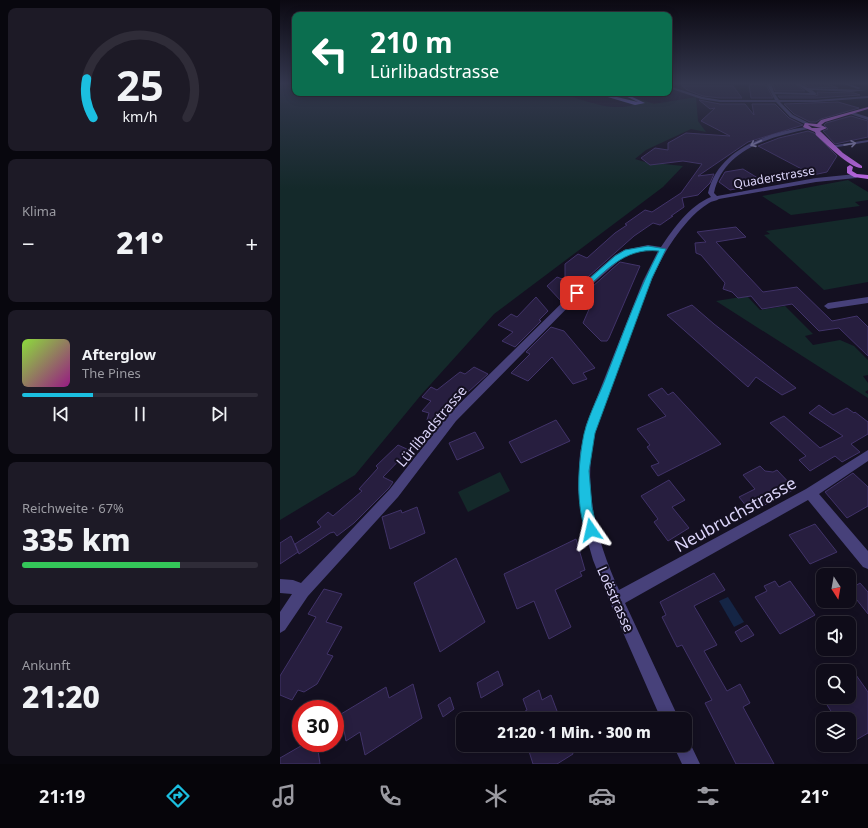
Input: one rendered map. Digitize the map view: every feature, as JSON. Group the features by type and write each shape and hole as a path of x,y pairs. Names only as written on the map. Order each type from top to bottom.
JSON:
{"main road":[{"path":"806,126 817,127 838,119"},
{"path":"817,127 818,134 841,154 860,166 867,168"},
{"path":"841,154 849,169 856,176 868,177"},
{"path":"849,169 860,166"}],"street":[{"path":"796,119 806,126"},
{"path":"716,199 711,193 712,186 720,171 731,159 753,144 774,135 806,126"},
{"path":"832,146 868,141"},
{"name":"Quaderstrasse","path":"836,177 849,169"},
{"name":"Quaderstrasse","path":"716,199 836,177 856,176"},
{"name":"Loëstrasse","path":"667,712 597,555 586,507 584,471 586,448 596,414 648,278 663,249 700,206 707,201 716,199"},
{"name":"Lürlibadstrasse","path":"280,625 303,591 394,493 452,418 577,293 618,257 627,252 648,248 663,249"},
{"path":"828,306 868,300"},
{"name":"Neubruchstrasse","path":"616,600 810,493 868,455"},
{"path":"810,493 868,562"},
{"path":"280,586 293,587 303,591"},
{"path":"685,752 690,764"}],"green space":[{"path":"280,119 698,119 706,132 691,129 646,150 635,159 645,162 683,166 663,187 494,314 421,395 355,475 280,520"},
{"path":"848,180 868,192 868,200 855,202 860,206 791,215 762,196"},
{"path":"868,216 868,282 824,290 764,235 770,234 766,231"},
{"path":"747,296 760,310 785,306 813,334 805,336 813,345 840,340 854,346 868,360 868,375 863,376 868,383 868,390 865,392 868,394 868,398 716,301"},
{"path":"500,472 510,491 468,512 458,492"}],"water":[{"path":"728,597 744,622 734,627 719,601"}],"building":[{"path":"704,119 790,119 803,125 748,142 698,176 714,174 710,183 698,195 682,198 684,207 660,225 653,223 634,236 561,301 547,286 557,277 565,280 565,264 578,254 587,258 615,233 627,225 625,224 645,210 652,212 681,193 702,164 683,161 650,165 641,158 655,148 668,150 668,143 686,133 730,136 701,121"},
{"path":"803,119 822,119 816,122 810,122"},
{"path":"842,119 860,119 868,121 868,137 835,144 823,131 828,129 824,125"},
{"path":"808,131 814,133 837,156 827,172 813,175 758,146 779,138"},
{"path":"743,169 766,183 730,190 719,182 725,172"},
{"path":"736,227 746,237 716,242 763,292 797,287 832,321 857,316 868,327 868,356 839,328 819,331 792,304 762,309 751,296 738,298 732,292 723,289 725,283 701,255 696,253 695,243 706,242 697,232"},
{"path":"620,262 640,266 609,338 607,341 601,341 583,323 590,307 574,303"},
{"path":"536,297 548,311 539,320 541,321 515,347 502,341 513,332 498,325 511,314 517,317"},
{"path":"692,305 796,388 782,395 756,377 748,387 667,315"},
{"path":"551,327 564,331 595,368 583,373 587,379 573,384 552,357 528,381 511,373 530,354 526,352"},
{"path":"474,367 488,374 468,392 467,391 438,423 427,420 429,413 422,411 431,401 422,397 431,387 437,390 460,372 465,374"},
{"path":"662,388 668,395 673,392 721,444 658,476 651,466 659,463 647,447 650,445 637,429 666,416 648,395"},
{"path":"819,405 833,415 847,408 854,413 855,412 868,422 868,434 851,444 860,452 842,462 835,456 810,471 799,460 806,456 770,423 784,416 820,448 843,436 809,413"},
{"path":"556,420 570,441 521,463 509,442"},
{"path":"475,432 484,448 457,460 449,443"},
{"path":"398,445 409,450 383,477 393,482 389,488 354,523 337,536 334,532 330,533 299,554 295,544 321,527 317,522 328,512 333,516 362,491 359,489 378,468 376,466"},
{"path":"760,466 765,471 773,472 777,470 795,489 751,512 739,497 755,489 743,475"},
{"path":"853,473 868,487 868,506 847,518 825,492"},
{"path":"669,480 685,500 672,507 689,528 668,541 654,522 658,519 641,496"},
{"path":"417,507 425,533 390,549 382,517 401,510 402,513"},
{"path":"815,524 837,552 810,564 789,535"},
{"path":"291,536 298,552 280,564 280,543"},
{"path":"576,539 585,570 580,572 582,576 555,590 571,627 549,639 534,601 517,609 504,574"},
{"path":"456,558 485,622 440,652 414,583"},
{"path":"714,573 725,590 694,606 717,645 704,651 727,691 740,684 750,703 743,707 774,764 736,764 705,703 712,700 682,645 677,647 662,617 666,615 660,602"},
{"path":"775,581 779,587 790,581 815,615 780,634 755,597 767,591 764,586"},
{"path":"860,583 868,592 868,614 856,599 856,586"},
{"path":"324,589 342,594 326,622 342,627 327,654 333,656 317,684 304,692 298,690 292,700 280,695 280,676 316,617 308,614"},
{"path":"747,625 754,635 741,642 735,632"},
{"path":"498,671 503,685 481,698 477,683"},
{"path":"856,675 868,692 868,733 856,740 856,712 832,712 826,704 856,704"},
{"path":"413,684 422,718 365,755 360,732 346,741 344,730 344,712 386,687 389,698"},
{"path":"539,690 542,700 551,695 557,712 524,712 527,710 523,699"},
{"path":"450,697 454,709 443,717 438,705"},
{"path":"292,751 318,752 320,764 280,764 280,758"},
{"path":"529,752 572,752 573,754 557,764 533,764"}],"route":[{"path":"577,293 597,274 618,257 627,252 634,249 654,247 663,249 658,256 648,278 596,414 586,448 584,489 591,530"}]}
